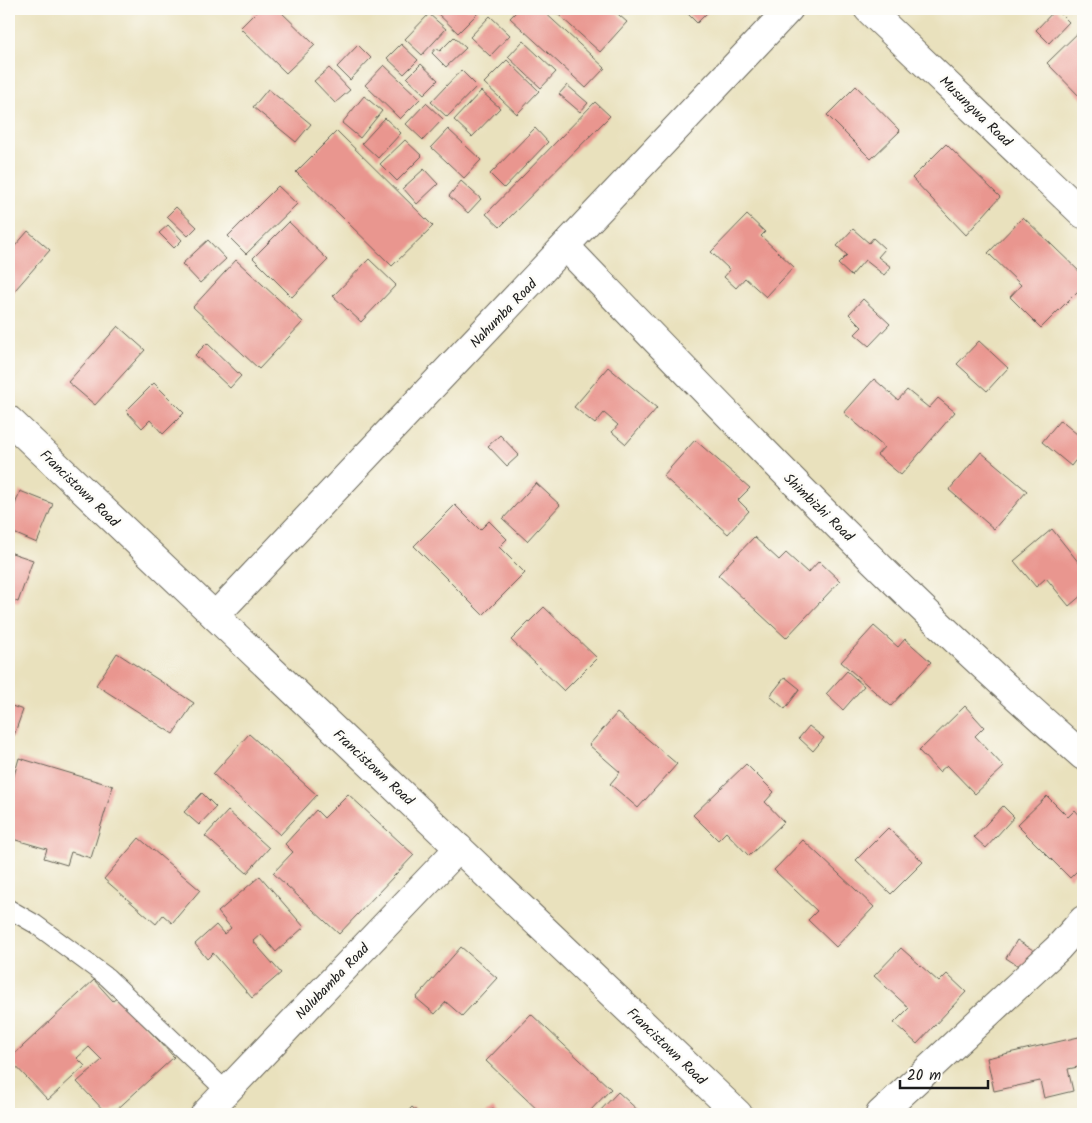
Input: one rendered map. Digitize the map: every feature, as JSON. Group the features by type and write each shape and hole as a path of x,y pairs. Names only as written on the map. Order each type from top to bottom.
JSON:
{"street":[{"name":"Nahumba Road","path":"215,616 789,9"},
{"name":"Musungwa Road","path":"868,9 1083,214"},
{"name":"Shimbizhi Road","path":"566,246 792,482 997,681 1083,756"},
{"name":"Francistown Road","path":"9,420 738,1114"},
{"name":"Nalubamba Road","path":"207,1114 226,1091 459,848"},
{"path":"880,1114 1058,948 1083,920"}],"lane":[{"path":"9,908 35,924 107,977 226,1091"}],"building":[{"path":"259,9 278,9 315,45 286,73 240,28"},
{"path":"437,9 475,9 479,12 458,33 435,11"},
{"path":"519,9 541,9 605,68 586,88 510,18"},
{"path":"552,9 612,9 627,22 600,52"},
{"path":"683,9 711,9 697,23"},
{"path":"1056,9 1069,22 1049,43 1036,30"},
{"path":"429,14 446,29 422,55 405,39"},
{"path":"490,16 510,35 490,56 470,37"},
{"path":"1083,28 1083,100 1047,63"},
{"path":"454,37 466,48 446,67 432,53 436,48 440,51"},
{"path":"523,41 556,72 541,88 508,57"},
{"path":"401,44 418,60 404,74 387,58"},
{"path":"358,45 371,58 350,80 337,67"},
{"path":"507,60 539,91 517,114 484,83"},
{"path":"421,64 438,80 424,94 407,78"},
{"path":"384,65 420,99 400,119 365,85"},
{"path":"329,68 350,90 335,103 314,81"},
{"path":"461,70 477,86 447,117 431,102"},
{"path":"567,85 588,103 580,112 559,94"},
{"path":"856,86 900,131 871,159 827,115"},
{"path":"268,89 311,124 296,142 253,107"},
{"path":"481,91 500,108 472,137 454,120"},
{"path":"364,96 382,111 360,138 342,123"},
{"path":"595,102 610,116 500,227 486,214"},
{"path":"426,103 443,119 423,140 406,124"},
{"path":"385,118 401,133 378,158 362,143"},
{"path":"535,128 548,142 504,188 490,174"},
{"path":"448,129 481,160 464,178 431,147"},
{"path":"337,131 433,226 392,266 296,172"},
{"path":"405,140 422,156 397,181 380,164"},
{"path":"946,144 1000,197 966,235 912,178"},
{"path":"424,169 438,184 417,204 403,188"},
{"path":"461,181 481,199 468,213 449,196"},
{"path":"278,186 297,204 246,254 228,236"},
{"path":"176,207 197,227 188,236 167,216"},
{"path":"747,215 765,232 761,236 794,267 766,297 745,278 736,288 724,277 730,270 711,252"},
{"path":"1023,217 1083,275 1083,286 1041,328 1010,297 1021,285 988,253"},
{"path":"289,222 328,260 292,297 253,258"},
{"path":"168,225 182,240 174,248 159,233"},
{"path":"853,229 869,243 873,238 885,249 878,257 891,267 884,275 865,260 851,276 838,264 847,255 837,246"},
{"path":"28,231 50,250 9,297 9,253"},
{"path":"208,240 226,259 200,283 182,264"},
{"path":"369,259 396,285 361,322 333,296"},
{"path":"236,260 303,322 259,369 193,307"},
{"path":"863,299 890,324 869,346 855,334 862,327 849,314"},
{"path":"118,326 145,350 95,405 68,382"},
{"path":"979,341 1008,368 987,391 957,364"},
{"path":"207,343 241,376 230,388 195,355"},
{"path":"608,367 657,408 626,444 612,432 618,425 604,413 595,424 574,407"},
{"path":"874,379 898,400 907,390 929,408 938,398 955,412 901,475 877,455 884,447 844,413"},
{"path":"154,383 184,413 163,434 150,420 142,428 126,411"},
{"path":"1060,420 1083,439 1083,451 1071,466 1042,442"},
{"path":"500,435 519,455 507,466 488,446"},
{"path":"695,440 750,488 738,500 749,511 728,534 663,476"},
{"path":"981,452 1027,491 994,529 949,490"},
{"path":"536,483 560,505 527,541 503,519"},
{"path":"20,491 53,504 37,543 9,531 9,521"},
{"path":"455,505 480,530 489,521 507,539 499,547 525,573 483,615 414,546"},
{"path":"1052,529 1083,568 1083,594 1069,606 1046,578 1036,587 1014,561"},
{"path":"754,537 779,560 786,553 808,573 819,561 840,581 786,638 718,575"},
{"path":"9,552 33,560 18,602 9,599"},
{"path":"544,607 597,658 564,691 511,640"},
{"path":"874,626 898,647 905,639 931,662 891,706 841,662"},
{"path":"117,653 194,703 173,734 96,685"},
{"path":"847,671 864,686 843,710 826,694"},
{"path":"785,677 800,689 785,709 770,696"},
{"path":"9,705 23,710 13,738 9,736"},
{"path":"965,706 984,727 975,736 1004,767 975,794 947,765 939,772 919,751"},
{"path":"617,713 677,764 638,808 610,784 620,772 589,745"},
{"path":"809,726 824,738 813,751 799,738"},
{"path":"249,734 317,795 280,835 213,774"},
{"path":"19,758 113,786 91,858 71,852 67,865 44,858 47,849 9,838 9,793"},
{"path":"746,764 774,792 765,802 784,822 749,856 726,832 718,840 693,815"},
{"path":"202,793 216,807 199,825 184,812"},
{"path":"348,794 414,855 339,934 273,873 293,852 285,844 316,810 324,818"},
{"path":"1047,796 1068,817 1075,810 1083,819 1083,865 1070,878 1017,825"},
{"path":"1003,806 1014,817 986,848 974,837"},
{"path":"228,811 269,848 247,873 205,836"},
{"path":"888,828 923,862 891,894 856,860"},
{"path":"139,838 200,890 172,923 163,915 156,924 104,879"},
{"path":"803,840 874,907 836,947 808,920 817,911 774,870"},
{"path":"260,876 304,927 276,952 261,934 253,941 281,973 252,998 213,953 207,959 195,944 216,925 224,934 231,928 218,912"},
{"path":"1017,940 1038,953 1026,971 1006,958"},
{"path":"461,947 497,978 462,1016 446,1002 435,1014 416,998"},
{"path":"901,948 939,982 947,974 966,992 917,1044 894,1023 909,1008 874,976"},
{"path":"94,980 113,1001 118,997 174,1057 112,1114 107,1114 77,1082 102,1060 89,1047 77,1058 85,1066 48,1100 9,1059"},
{"path":"531,1014 611,1089 587,1114 542,1114 486,1061"},
{"path":"1083,1036 1083,1066 1068,1069 1073,1091 1044,1098 1040,1081 994,1091 987,1058"},
{"path":"618,1092 642,1114 597,1114"},
{"path":"412,1107 420,1114 405,1114"},
{"path":"493,1108 499,1114 485,1114"}]}
